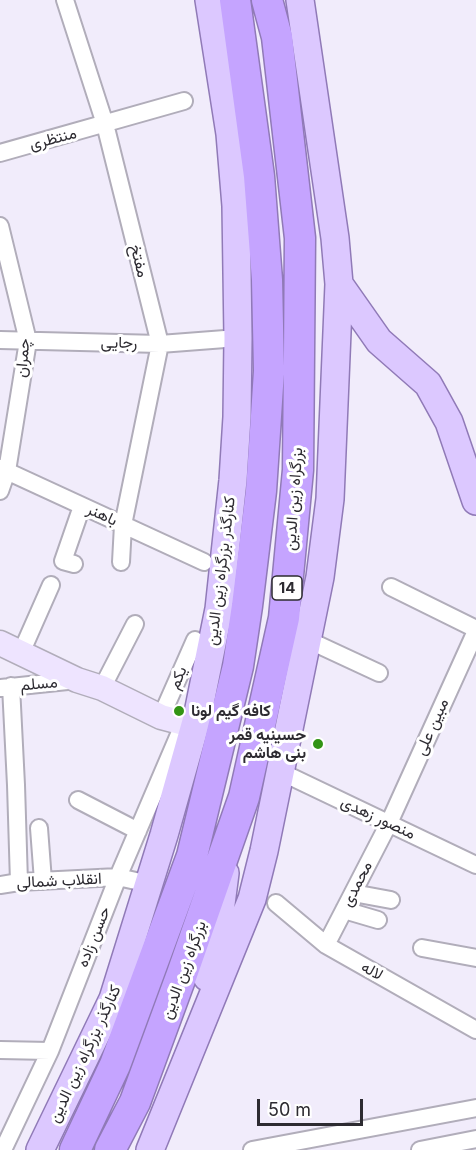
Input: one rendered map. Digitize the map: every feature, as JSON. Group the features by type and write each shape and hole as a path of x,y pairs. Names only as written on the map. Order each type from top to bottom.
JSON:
{"highway":[{"name":"بزرگراه زین الدین","path":"75,1150 115,1065 192,856 238,666 261,491 269,371 267,280 259,176 235,0"},
{"name":"بزرگراه زین الدین","path":"110,1150 135,1102 244,797 284,618 298,470 300,238 277,37 267,0"}],"main road":[{"name":"کنارگذر بزرگراه زین الدین","path":"40,1150 113,999 149,884 180,722 219,609 233,480 237,417 236,206 230,134 208,0"},
{"path":"150,1150 252,899 281,772 320,577 330,500 339,284 334,226 300,0"},
{"path":"237,417 251,219 249,104"},
{"path":"339,284 379,341 428,384 449,422 476,501"},
{"path":"10,648 77,680 102,688 180,722"},
{"path":"173,1093 208,972 221,904 228,843"}],"street":[{"name":"مفتخ","path":"65,0 105,124 160,344 123,525 121,562"},
{"name":"منتظری","path":"0,153 183,101"},
{"name":"چمران","path":"0,226 28,341 0,490"},
{"name":"رجایی","path":"0,340 160,344 238,338"},
{"name":"باهنر","path":"3,469 204,562"},
{"path":"74,564 63,561 82,506"},
{"path":"10,648 51,585"},
{"path":"391,587 476,630"},
{"path":"102,688 135,624"},
{"name":"مبین علی","path":"389,823 476,630"},
{"name":"یکم","path":"180,722 195,640"},
{"path":"308,640 379,673"},
{"name":"مسلم","path":"5,687 77,680"},
{"path":"5,687 16,785 19,882"},
{"name":"حسن زاده","path":"3,1150 50,1051 180,722"},
{"name":"منصور زهدی","path":"281,772 476,864"},
{"path":"78,800 138,831"},
{"name":"محمدی","path":"326,945 389,823"},
{"path":"39,828 43,881"},
{"name":"انقلاب شمالی","path":"0,885 19,882 118,878 149,884"},
{"path":"353,893 391,900"},
{"name":"لاله","path":"276,903 326,945 476,1029"},
{"path":"344,910 378,920"},
{"path":"422,948 476,958"},
{"path":"0,1050 50,1051"},
{"path":"252,1150 476,1108"},
{"path":"420,1150 476,1139"}],"place":[{"name":"کافه گیم لونا","path":"179,711"},
{"name":"حسینیه قمر بنی هاشم","path":"318,744"}]}
